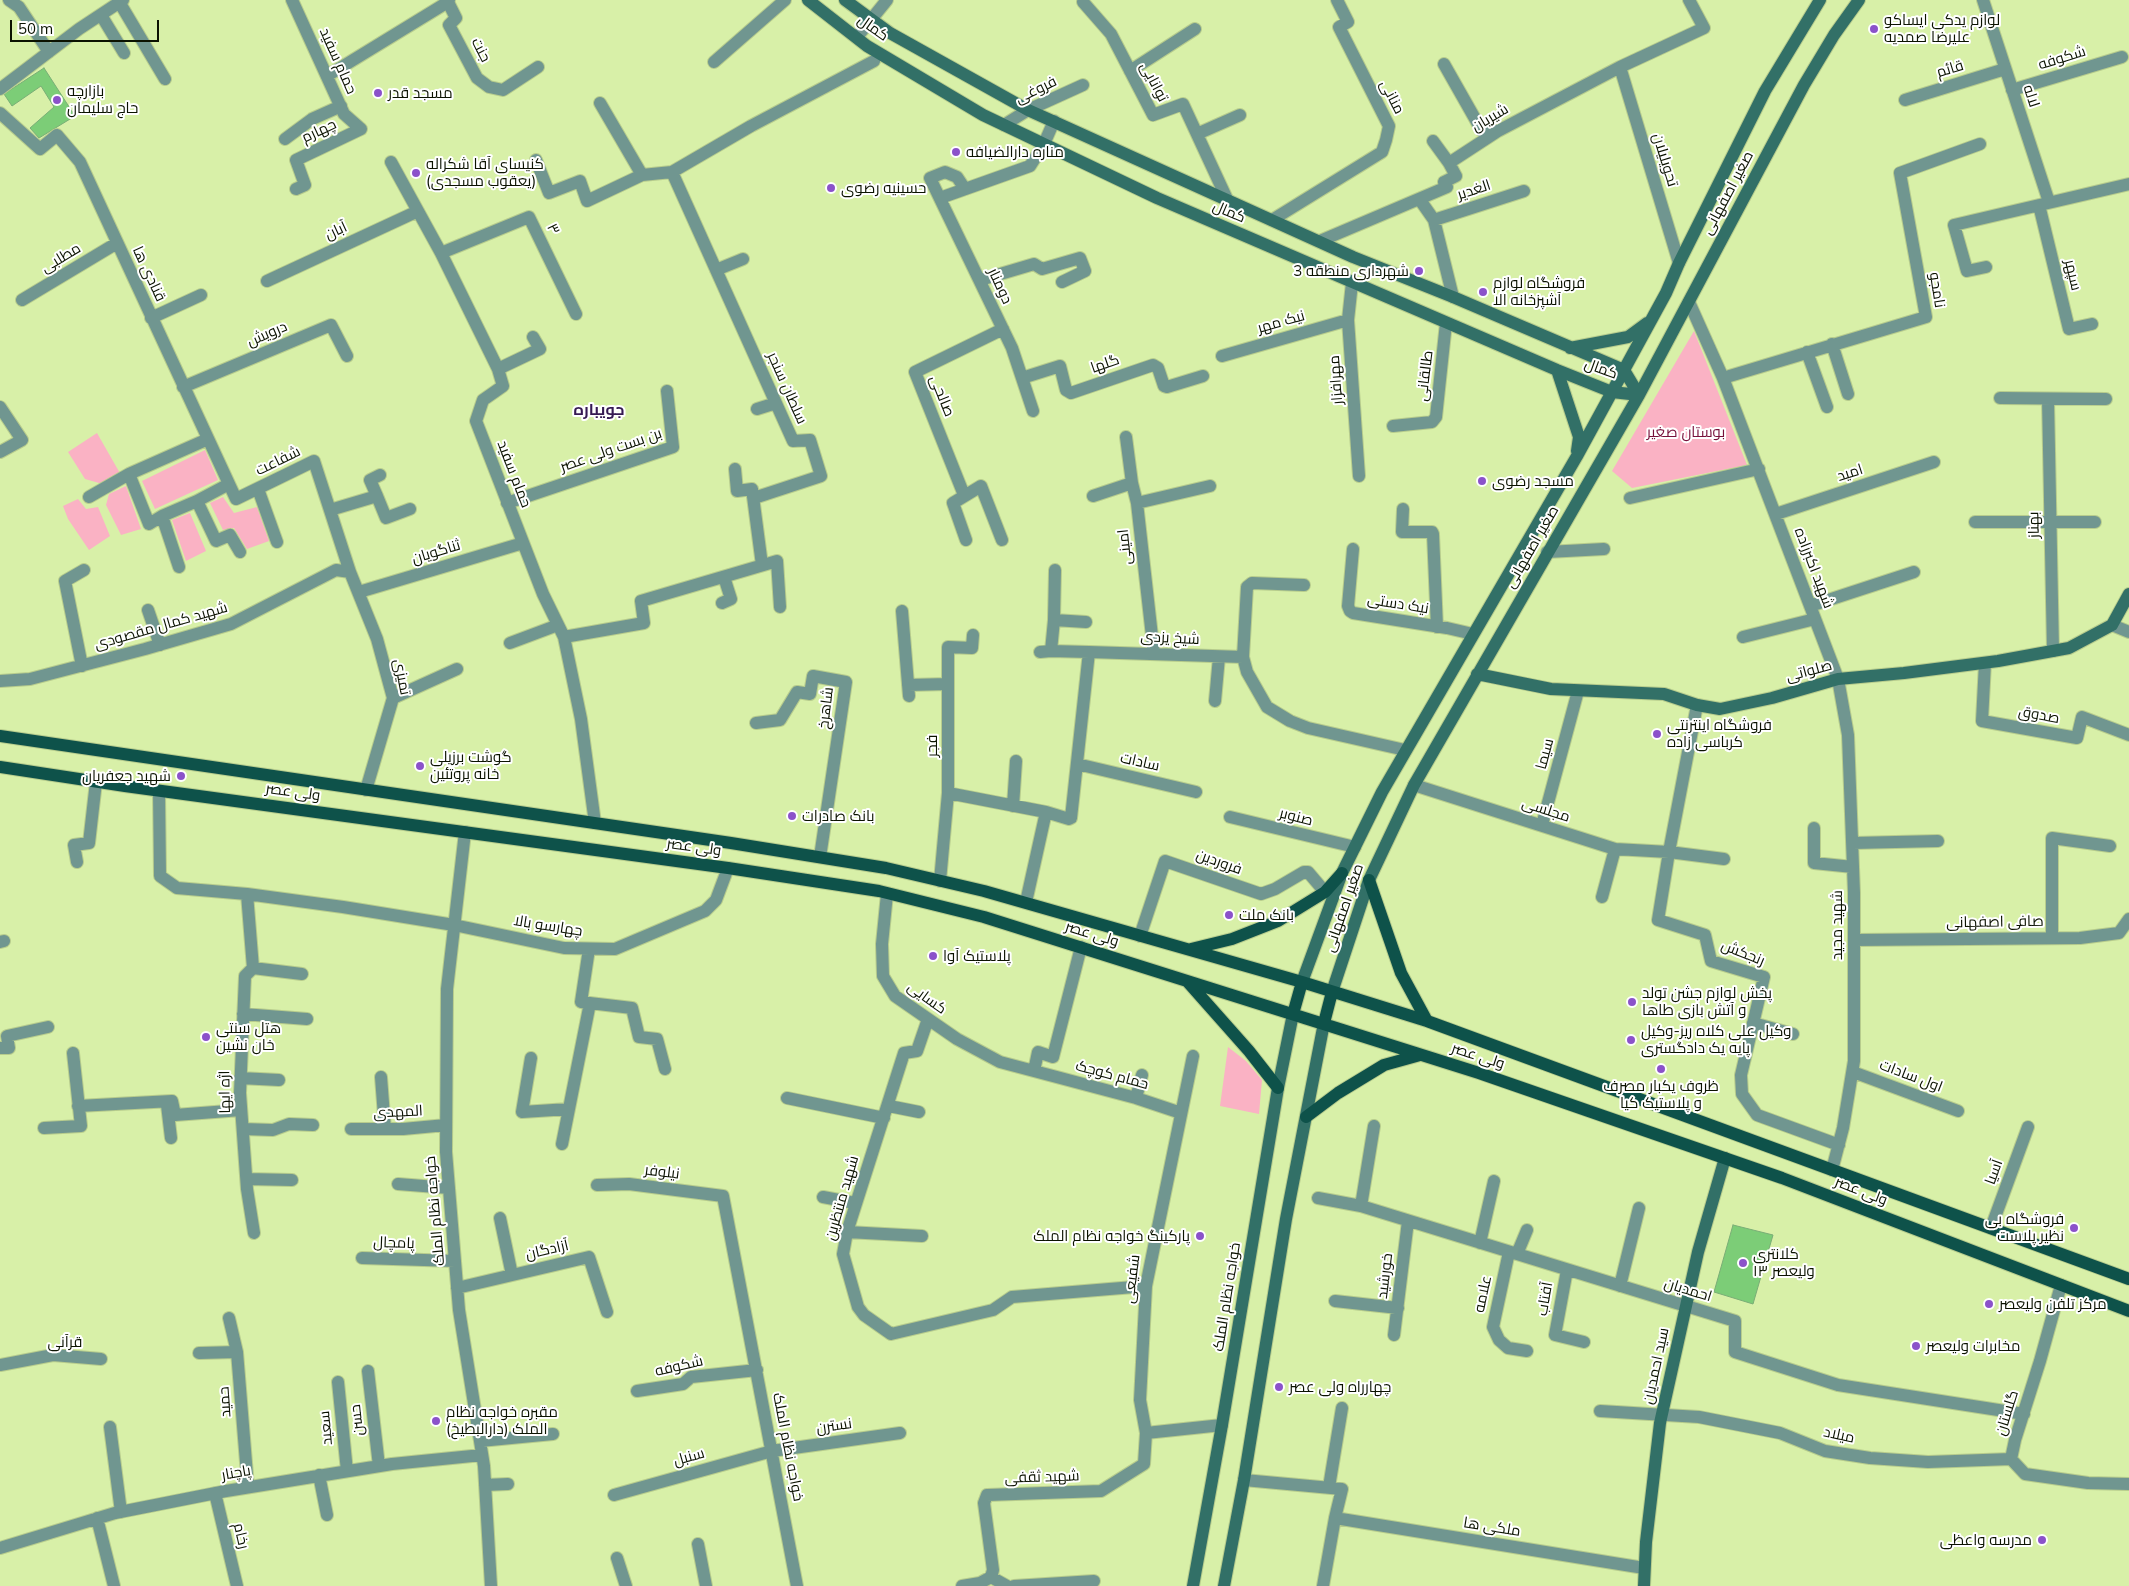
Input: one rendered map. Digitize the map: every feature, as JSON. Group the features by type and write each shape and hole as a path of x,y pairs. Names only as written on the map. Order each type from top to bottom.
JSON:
{"main road":[{"name":"کمال","path":"808,0 867,46 983,115 1157,198 1557,370 1612,392 1639,395"},
{"name":"کمال","path":"845,0 890,33 1028,110 1320,242 1624,370 1639,395"},
{"name":"صغیر اصفهانی","path":"1332,992 1369,880 1414,785 1476,674 1639,395 1804,85 1834,35 1859,0"},
{"name":"صغیر اصفهانی","path":"1302,982 1342,873 1405,750 1577,456 1666,293 1678,263 1765,91 1817,1"},
{"path":"1569,348 1628,337 1651,320"},
{"path":"1557,370 1579,437 1577,456"},
{"path":"2112,625 2129,594"},
{"name":"صلواتی","path":"1476,674 1552,689 1664,694 1697,705 1720,709 1772,698 1838,679 1904,673 2069,648 2112,625"},
{"name":"ولی عصر","path":"0,736 820,857 886,868 940,880 1026,902 1302,982 1427,1021 2128,1277"},
{"name":"ولی عصر","path":"0,767 96,782 728,868 887,894 984,917 1420,1054 1725,1158 2129,1311"},
{"path":"1189,950 1232,939 1278,921 1325,892 1342,873"},
{"path":"1369,880 1401,973 1427,1021"},
{"path":"1187,981 1251,1053 1278,1088"},
{"path":"1293,1014 1302,982"},
{"path":"1224,1586 1244,1480 1286,1219 1324,1023 1332,992"},
{"name":"خواجه نظام الملک","path":"1193,1586 1278,1088 1293,1014"},
{"path":"1306,1117 1338,1093 1384,1065 1420,1054"},
{"name":"سید احمدیان","path":"1644,1586 1644,1568 1663,1413 1698,1252 1725,1158"}],"street":[{"path":"9,0 19,7 49,52"},
{"name":"حمام سفید","path":"292,0 344,114 361,129"},
{"path":"714,62 786,0"},
{"path":"856,37 887,0"},
{"name":"منانی","path":"1272,220 1382,152 1386,140 1389,126 1339,27 1348,22 1337,0"},
{"name":"شیریان","path":"1449,163 1498,131 1620,66 1704,28 1689,0"},
{"name":"لاله","path":"1983,0 2012,90 2044,204"},
{"path":"0,88 120,1 165,79"},
{"path":"327,76 449,1"},
{"name":"جنت","path":"449,1 456,18 449,24 477,78 489,87 504,90 538,66"},
{"name":"توانایی","path":"1083,2 1111,34 1153,115 1183,104 1227,200"},
{"path":"101,15 124,53"},
{"path":"1130,71 1195,29"},
{"name":"شکوفه","path":"2012,90 2122,57"},
{"path":"536,160 549,193 580,181 587,201 642,175 672,172 750,126 874,61"},
{"path":"1444,64 1482,131 1498,131"},
{"name":"تحویلیلان","path":"1620,66 1678,263"},
{"name":"قائم","path":"1905,100 2005,69"},
{"name":"فروغی","path":"1004,125 1028,110 1083,85"},
{"path":"600,103 642,175"},
{"path":"285,139 312,120 341,106"},
{"name":"قنادی ها","path":"0,113 40,149 57,135 80,162 236,499"},
{"path":"1197,134 1240,115"},
{"path":"940,198 1030,166 1044,144 1054,121"},
{"name":"چهارم","path":"296,189 305,185 296,160 361,129"},
{"path":"1320,242 1447,187 1444,182 1456,176 1433,141"},
{"name":"نامجو","path":"1723,378 1926,317 1900,173 1980,144"},
{"name":"حمام سفید","path":"391,162 441,253 498,368 503,386 483,400 476,421 523,543 564,637 581,719 595,823"},
{"name":"سلطان سنجر","path":"672,172 793,441 810,440 821,476 754,498"},
{"name":"دومنار","path":"964,189 957,177 945,172 930,178 1012,348 1033,411"},
{"path":"1986,267 1967,271 1954,225 2129,184"},
{"name":"الغدیر","path":"1434,220 1524,190"},
{"path":"1420,200 1434,220 1453,297"},
{"name":"سپهر","path":"2044,204 2069,330 2092,324"},
{"name":"آبان","path":"267,280 418,211"},
{"name":"۳","path":"441,253 529,217 576,314"},
{"name":"مطلبی","path":"22,300 117,244"},
{"path":"980,280 1034,264 1042,269 1080,258 1085,271 1062,282"},
{"path":"716,270 743,259"},
{"name":"مهرافزار","path":"1352,283 1348,320 1359,476"},
{"path":"151,318 201,295"},
{"name":"شهید اکبرزاده","path":"1689,302 1723,378 1838,679"},
{"name":"نیک مهر","path":"1222,356 1348,320"},
{"name":"طالقانی","path":"1393,426 1432,422 1436,417 1446,323"},
{"name":"درویش","path":"183,387 331,325 346,356"},
{"name":"صالحی","path":"964,495 915,372 1003,330"},
{"path":"498,368 540,349 533,337"},
{"path":"1832,344 1848,394"},
{"path":"1807,352 1827,407"},
{"name":"گلها","path":"1022,378 1060,366 1066,390 1071,393 1153,365 1158,368 1164,386 1167,387 1203,376"},
{"name":"بن بست ولی عصر","path":"507,503 673,447 667,391"},
{"path":"2000,398 2106,399"},
{"name":"بهناز","path":"2048,399 2053,651"},
{"path":"757,409 776,403"},
{"path":"0,407 22,440 0,452"},
{"name":"امینی","path":"1126,437 1132,483 1137,503 1154,654"},
{"path":"89,496 129,474 208,439"},
{"name":"شفاعت","path":"236,499 314,462 350,572"},
{"name":"امید","path":"1776,514 1934,462"},
{"path":"735,469 737,491 752,489 762,565"},
{"path":"1630,498 1758,469"},
{"path":"129,474 149,524 229,484"},
{"path":"380,475 370,480 386,518 410,509"},
{"path":"1093,496 1132,483"},
{"path":"966,540 952,503 981,486 1002,540"},
{"path":"1137,503 1210,486"},
{"path":"258,489 277,542"},
{"path":"330,510 377,496"},
{"path":"196,502 216,540 230,535 240,552"},
{"path":"1404,509 1402,532 1432,532 1433,534 1437,626"},
{"path":"162,516 179,567"},
{"path":"1975,522 2095,522"},
{"name":"ثناگویان","path":"358,592 523,543"},
{"name":"نیک دستی","path":"1353,549 1348,606 1350,611 1473,634"},
{"path":"1547,552 1604,549"},
{"path":"564,637 644,622 640,601 777,561 780,607"},
{"path":"82,666 65,581 84,570"},
{"name":"شهید کمال مقصودی","path":"0,682 30,679 82,666 231,624 336,570 350,572"},
{"path":"1055,570 1054,620 1086,622"},
{"name":"تمیزی","path":"350,572 377,639 393,698 366,790"},
{"path":"1810,606 1914,572"},
{"path":"722,603 731,599 724,576"},
{"path":"1304,586 1252,583 1247,588 1243,657 1247,672 1267,707 1290,721 1308,728 1405,750"},
{"path":"148,610 160,645"},
{"path":"902,611 909,690 948,684"},
{"path":"1743,637 1815,619"},
{"name":"شیخ یزدی","path":"1054,620 1046,651 1243,657"},
{"path":"510,643 558,624"},
{"path":"2112,625 2129,632"},
{"name":"فجر","path":"940,880 948,792 948,647 972,648 973,635"},
{"path":"948,792 1046,812 1070,819 1073,815 1089,652"},
{"path":"1216,701 1219,657"},
{"name":"صدوق","path":"1985,662 1982,721 2077,738 2082,717 2129,734"},
{"path":"393,698 457,669"},
{"name":"شاهرخ","path":"756,723 780,720 797,692 810,694 813,676 846,682 820,857"},
{"name":"شهید مجید","path":"1832,1170 1839,1145 1854,1062 1853,867 1848,735 1838,679"},
{"name":"سیما","path":"1542,825 1578,691"},
{"name":"رنجکش","path":"1697,705 1658,920 1705,935 1711,961 1764,977 1741,1075 1742,1094 1757,1115 1839,1145"},
{"path":"1014,806 1016,761"},
{"name":"سادات","path":"1077,764 1196,792"},
{"path":"77,862 74,846 89,844 96,782"},
{"name":"مجلسی","path":"1414,785 1615,849 1669,852 1724,859"},
{"path":"158,790 160,876 177,888 247,894 454,925"},
{"path":"1026,902 1046,812"},
{"name":"صنوبر","path":"1230,817 1354,848"},
{"path":"1814,828 1814,863 1853,867"},
{"name":"خواجه نظام الملک","path":"465,832 447,989 446,1125 459,1310 482,1455 491,1586"},
{"path":"2052,937 2052,838 2110,846"},
{"path":"1852,844 1938,842"},
{"path":"1602,897 1615,849"},
{"name":"فروردین","path":"1140,936 1165,861 1261,894 1304,872 1308,872 1325,892"},
{"name":"چهارسو بالا","path":"454,925 564,948 615,949 705,911 716,900 728,868"},
{"name":"اژه ایها","path":"247,894 253,968 245,976 240,1078 247,1179 254,1233"},
{"name":"کسایی","path":"887,894 882,944 883,976 895,996 957,1039 1000,1062 1034,1071"},
{"name":"صافی اصفهانی","path":"1854,940 2080,938 2119,933 2129,919"},
{"path":"1034,1071 1038,1052 1053,1057 1081,947"},
{"path":"588,949 581,1002 632,1008 639,1037 657,1039 666,1069"},
{"path":"253,968 302,974"},
{"path":"562,1144 590,1003"},
{"path":"243,1014 306,1020"},
{"name":"شهید منتظرین","path":"928,1019 917,1051 904,1053 889,1106 855,1203 847,1232 843,1254 858,1307 864,1316 891,1334 992,1310 1012,1297 1146,1286"},
{"path":"1753,1023 1793,1034"},
{"path":"0,1048 9,1048 7,1036 48,1027"},
{"path":"44,1128 81,1126 74,1053"},
{"name":"شفیعی","path":"1146,1433 1140,1400 1146,1286 1193,1056"},
{"path":"532,1058 522,1112 569,1109"},
{"name":"حمام کوچک","path":"1034,1071 1136,1098 1180,1113"},
{"name":"اول سادات","path":"1852,1072 1958,1111"},
{"path":"1136,1098 1142,1075"},
{"path":"382,1077 385,1129"},
{"path":"240,1078 278,1080"},
{"path":"787,1098 884,1118"},
{"path":"78,1106 172,1101 175,1115 241,1110"},
{"path":"167,1102 170,1138"},
{"path":"889,1106 919,1112"},
{"path":"243,1129 273,1130 289,1124 313,1125"},
{"name":"المهدی","path":"351,1129 446,1125"},
{"path":"1361,1206 1374,1126"},
{"name":"آسیا","path":"1991,1228 2028,1127"},
{"path":"247,1179 292,1180"},
{"path":"1480,1243 1494,1180"},
{"path":"398,1184 449,1188"},
{"name":"نیلوفر","path":"597,1186 629,1184 723,1196"},
{"name":"خواجه نظام الملک","path":"723,1196 797,1586"},
{"path":"823,1197 855,1203"},
{"name":"احمدیان","path":"1318,1198 1361,1206 1735,1321 1735,1352 1829,1382 2024,1414"},
{"path":"1620,1286 1639,1208"},
{"path":"500,1218 512,1275"},
{"name":"خورشید","path":"1394,1335 1408,1220"},
{"name":"علامه","path":"1527,1230 1513,1253 1493,1327 1500,1340 1508,1348 1527,1351"},
{"path":"847,1232 922,1236"},
{"name":"آزادگان","path":"457,1288 588,1257 607,1312"},
{"name":"پامچال","path":"362,1258 455,1261"},
{"name":"آفتاب","path":"1567,1270 1555,1335 1584,1342"},
{"name":"گلستان","path":"2061,1285 2015,1440 2012,1459 2025,1474 2088,1483 2129,1484"},
{"path":"1335,1301 1398,1308"},
{"name":"حمید","path":"229,1318 237,1352 248,1488"},
{"path":"199,1352 237,1352"},
{"name":"قرآنی","path":"0,1365 53,1356 101,1359"},
{"name":"شکوفه","path":"638,1391 683,1384 691,1377 757,1370"},
{"name":"حسن","path":"368,1371 379,1466"},
{"name":"سعید","path":"338,1382 346,1471"},
{"path":"1329,1488 1342,1408"},
{"name":"میلاد","path":"1600,1411 1663,1413 1699,1417 1780,1433 1825,1451 1870,1458 1928,1462 2012,1459"},
{"path":"1146,1433 1222,1425"},
{"path":"110,1427 121,1512"},
{"name":"نسترن","path":"772,1451 900,1433"},
{"name":"شهید ثقفی","path":"990,1577 993,1570 984,1503 987,1495 1101,1491 1144,1464 1146,1433"},
{"path":"480,1441 553,1434"},
{"name":"سنبل","path":"614,1495 772,1451"},
{"name":"پاچنار","path":"0,1548 97,1518 215,1493 379,1466 482,1455"},
{"path":"318,1475 328,1515"},
{"path":"1244,1480 1342,1490 1323,1586"},
{"path":"485,1485 508,1484"},
{"name":"رخام","path":"215,1493 236,1586"},
{"path":"97,1518 114,1586"},
{"name":"ملکی ها","path":"1335,1518 1644,1568"},
{"path":"698,1544 706,1586"},
{"path":"617,1558 626,1586"},
{"path":"962,1586 980,1583 990,1577 1007,1586"},
{"path":"1014,1586 1094,1581"}],"green space":[{"name":"بوستان صغیر","path":"1694,331 1747,465 1632,488 1612,471"},
{"path":"97,433 121,475 106,485 85,479 68,452"},
{"path":"205,450 218,480 155,509 142,481"},
{"path":"126,486 141,529 121,535 106,505 109,494"},
{"path":"223,497 234,513 257,507 269,541 247,549 234,528 223,530 210,503"},
{"path":"78,499 86,509 98,507 110,536 89,550 68,519 63,506"},
{"path":"190,513 206,551 186,561 172,520"},
{"path":"1228,1047 1246,1061 1262,1080 1259,1114 1220,1106"}],"building":[{"name":"بازارچه حاج سلیمان","path":"44,68 75,116 39,138 30,128 54,107 41,86 12,106 4,94"},
{"name":"کلانتری ۱۳ ولیعصر","path":"1733,1225 1773,1235 1753,1304 1714,1292"}],"place":[{"name":"لوازم یدکی ایساکو علیرضا صمدیه","path":"1874,29"},
{"name":"مسجد قدر","path":"378,93"},
{"name":"بازارچه حاج سلیمان","path":"57,100"},
{"name":"مناره دارالضیافه","path":"956,152"},
{"name":"کنیسای آقا شکراله (یعقوب مسجدی)","path":"416,173"},
{"name":"حسینیه رضوی","path":"831,188"},
{"name":"شهرداری منطقه 3","path":"1419,271"},
{"name":"فروشگاه لوازم آشپزخانه الا","path":"1483,292"},
{"name":"مسجد رضوی","path":"1482,481"},
{"name":"فروشگاه اینترنتی کرباسی زاده","path":"1657,734"},
{"name":"گوشت برزیلی خانه پروتئین","path":"420,766"},
{"name":"شهید جعفریان","path":"181,776"},
{"name":"بانک صادرات","path":"792,816"},
{"name":"بانک ملت","path":"1229,915"},
{"name":"پلاستیک آوا","path":"933,956"},
{"name":"پخش لوازم جشن تولد و آتش بازی طاها","path":"1632,1002"},
{"name":"هتل سنتی خان نشین","path":"206,1037"},
{"name":"وکیل علی کلاه ریز-وکیل پایه یک دادگستری","path":"1631,1040"},
{"name":"ظروف یکبار مصرف و پلاستیک کیا","path":"1661,1069"},
{"name":"فروشگاه بی نظیر پلاست","path":"2074,1228"},
{"name":"پارکینگ خواجه نظام الملک","path":"1200,1236"},
{"name":"کلانتری ۱۳ ولیعصر","path":"1743,1263"},
{"name":"مرکز تلفن ولیعصر","path":"1989,1304"},
{"name":"مخابرات ولیعصر","path":"1916,1346"},
{"name":"چهارراه ولی عصر","path":"1279,1387"},
{"name":"مقبره خواجه نظام الملک (دارالبطیخ)","path":"436,1421"},
{"name":"مدرسه واعظی","path":"2042,1540"}],"district":[{"name":"جویباره","path":"599,410"}]}
